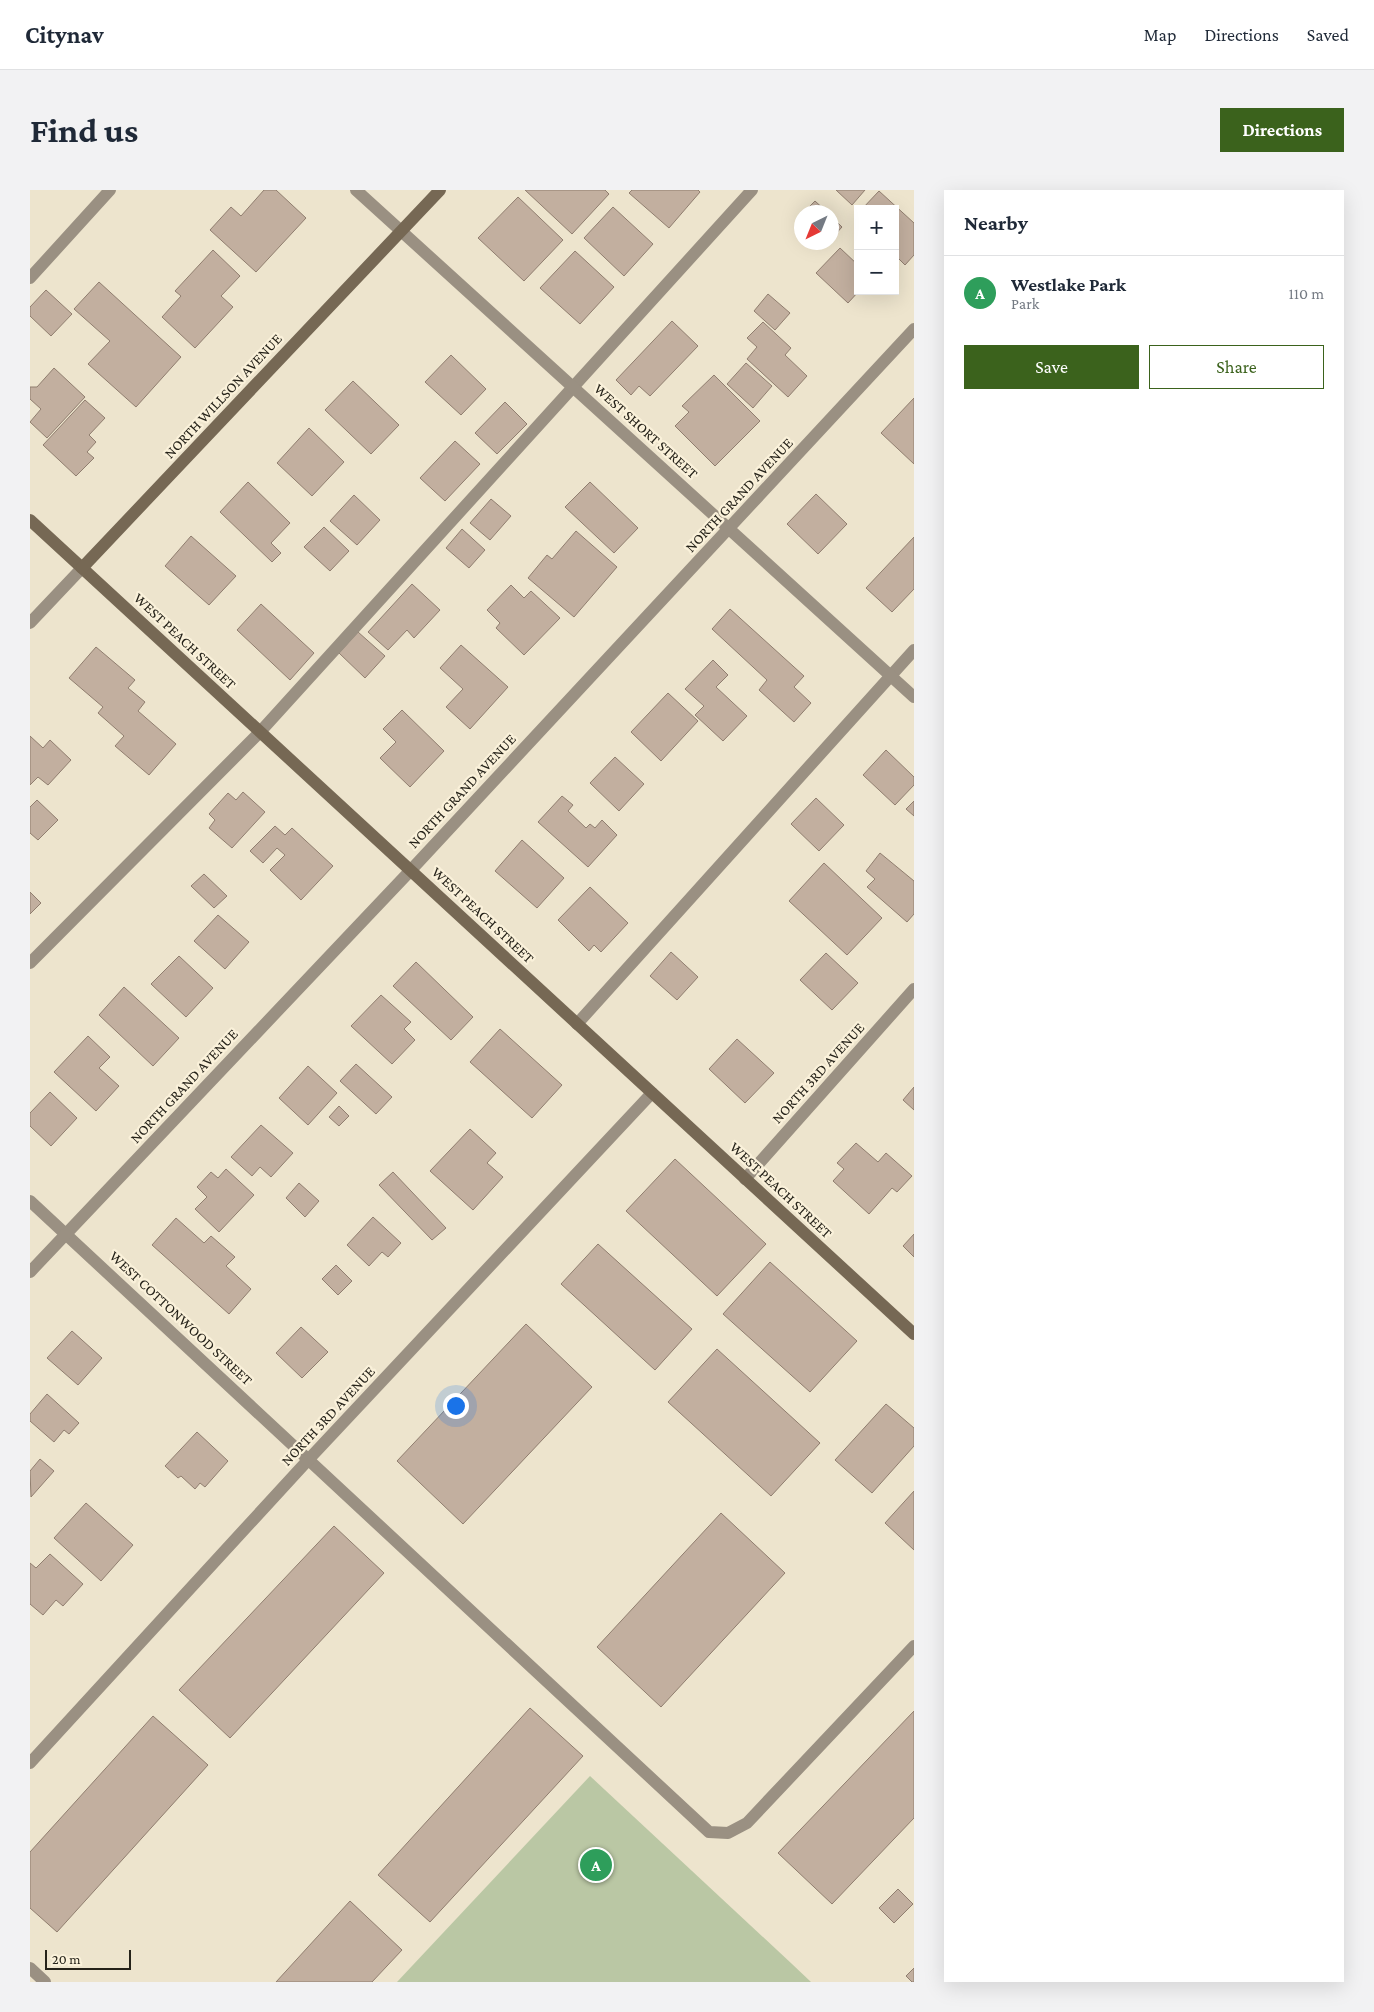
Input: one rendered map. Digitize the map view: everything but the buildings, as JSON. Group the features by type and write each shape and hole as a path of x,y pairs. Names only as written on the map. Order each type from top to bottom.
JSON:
{"main road":[{"name":"NORTH WILLSON AVENUE","path":"82,568 440,190"},
{"name":"WEST PEACH STREET","path":"30,520 914,1334"}],"street":[{"path":"30,278 110,190"},
{"name":"WEST SHORT STREET","path":"356,190 914,697"},
{"path":"30,963 260,732 752,190"},
{"name":"NORTH GRAND AVENUE","path":"30,1272 411,870 914,329"},
{"name":"NORTH WILLSON AVENUE","path":"30,623 82,568"},
{"path":"577,1024 914,650"},
{"name":"NORTH 3RD AVENUE","path":"745,1179 914,989"},
{"name":"NORTH 3RD AVENUE","path":"30,1763 309,1459 652,1093"},
{"name":"WEST COTTONWOOD STREET","path":"30,1201 709,1832 728,1833 747,1823 914,1646"},
{"path":"30,1968 45,1982"}],"green space":[{"path":"590,1776 792,1964 811,1982 397,1982"}],"place":[{"name":"Westlake Park","path":"596,1865"}]}
